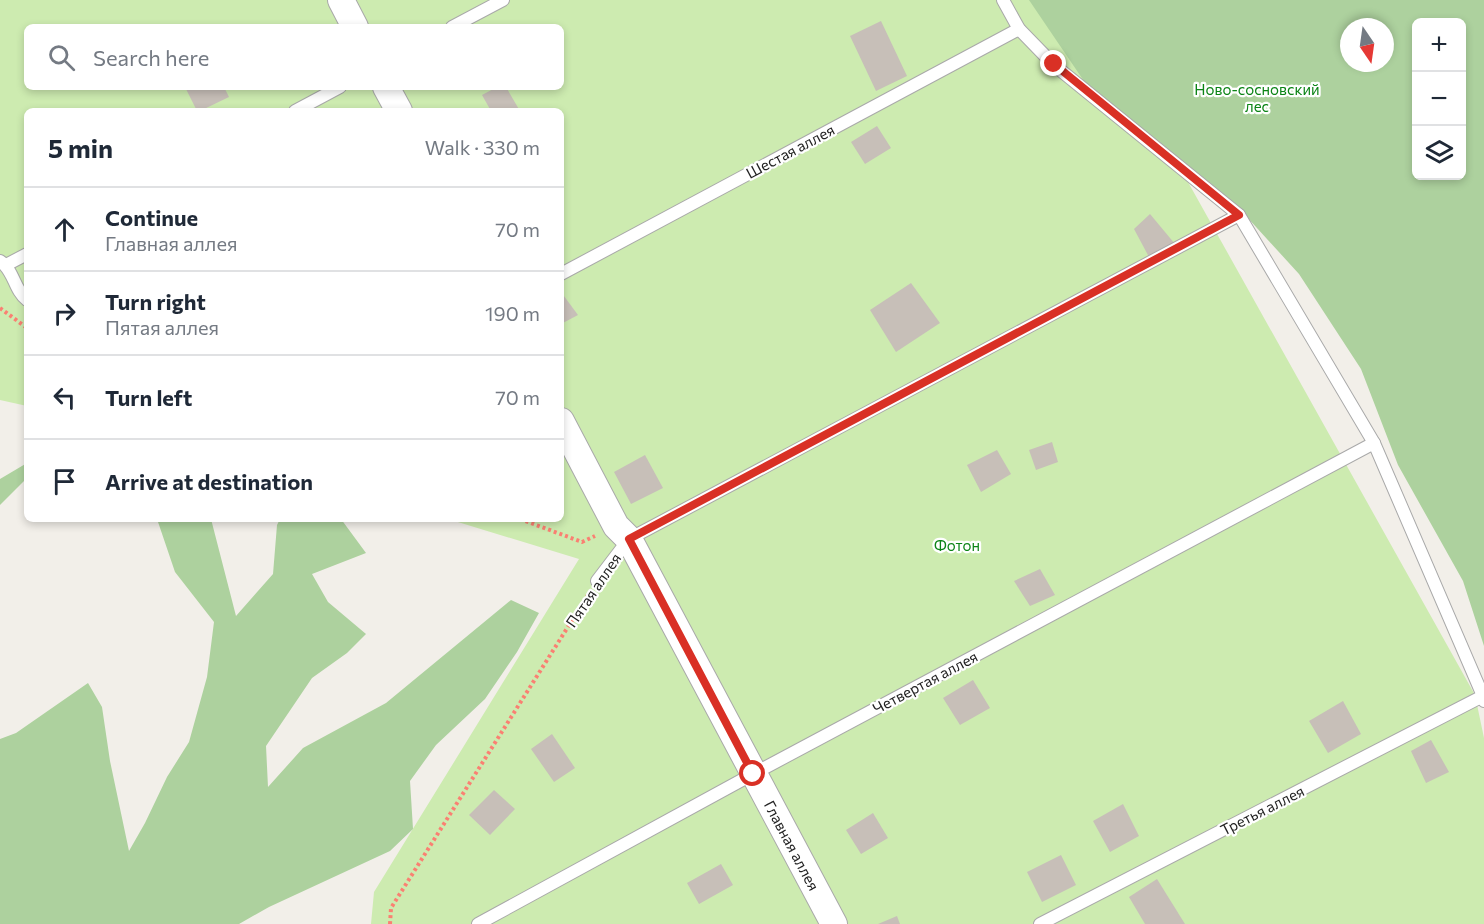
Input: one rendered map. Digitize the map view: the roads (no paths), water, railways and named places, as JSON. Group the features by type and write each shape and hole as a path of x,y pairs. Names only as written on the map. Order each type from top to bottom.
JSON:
{"street":[{"path":"341,0 353,24"},
{"path":"388,90 397,108"},
{"name":"Главная аллея","path":"564,427 834,924"}],"lane":[{"path":"458,24 503,0"},
{"path":"1003,0 1018,29 1054,64 1239,215 1374,443 1484,698"},
{"name":"Шестая аллея","path":"564,272 1018,29"},
{"path":"301,108 334,90"},
{"name":"Пятая аллея","path":"597,581 622,533 1239,215"},
{"path":"24,255 3,263 24,298"},
{"name":"Четвертая аллея","path":"478,924 753,774 1374,443"},
{"name":"Третья аллея","path":"1040,924 1484,698"}],"park label":[{"name":"Ново-сосновский лес","path":"1257,98"},
{"name":"Фотон","path":"957,545"}]}
